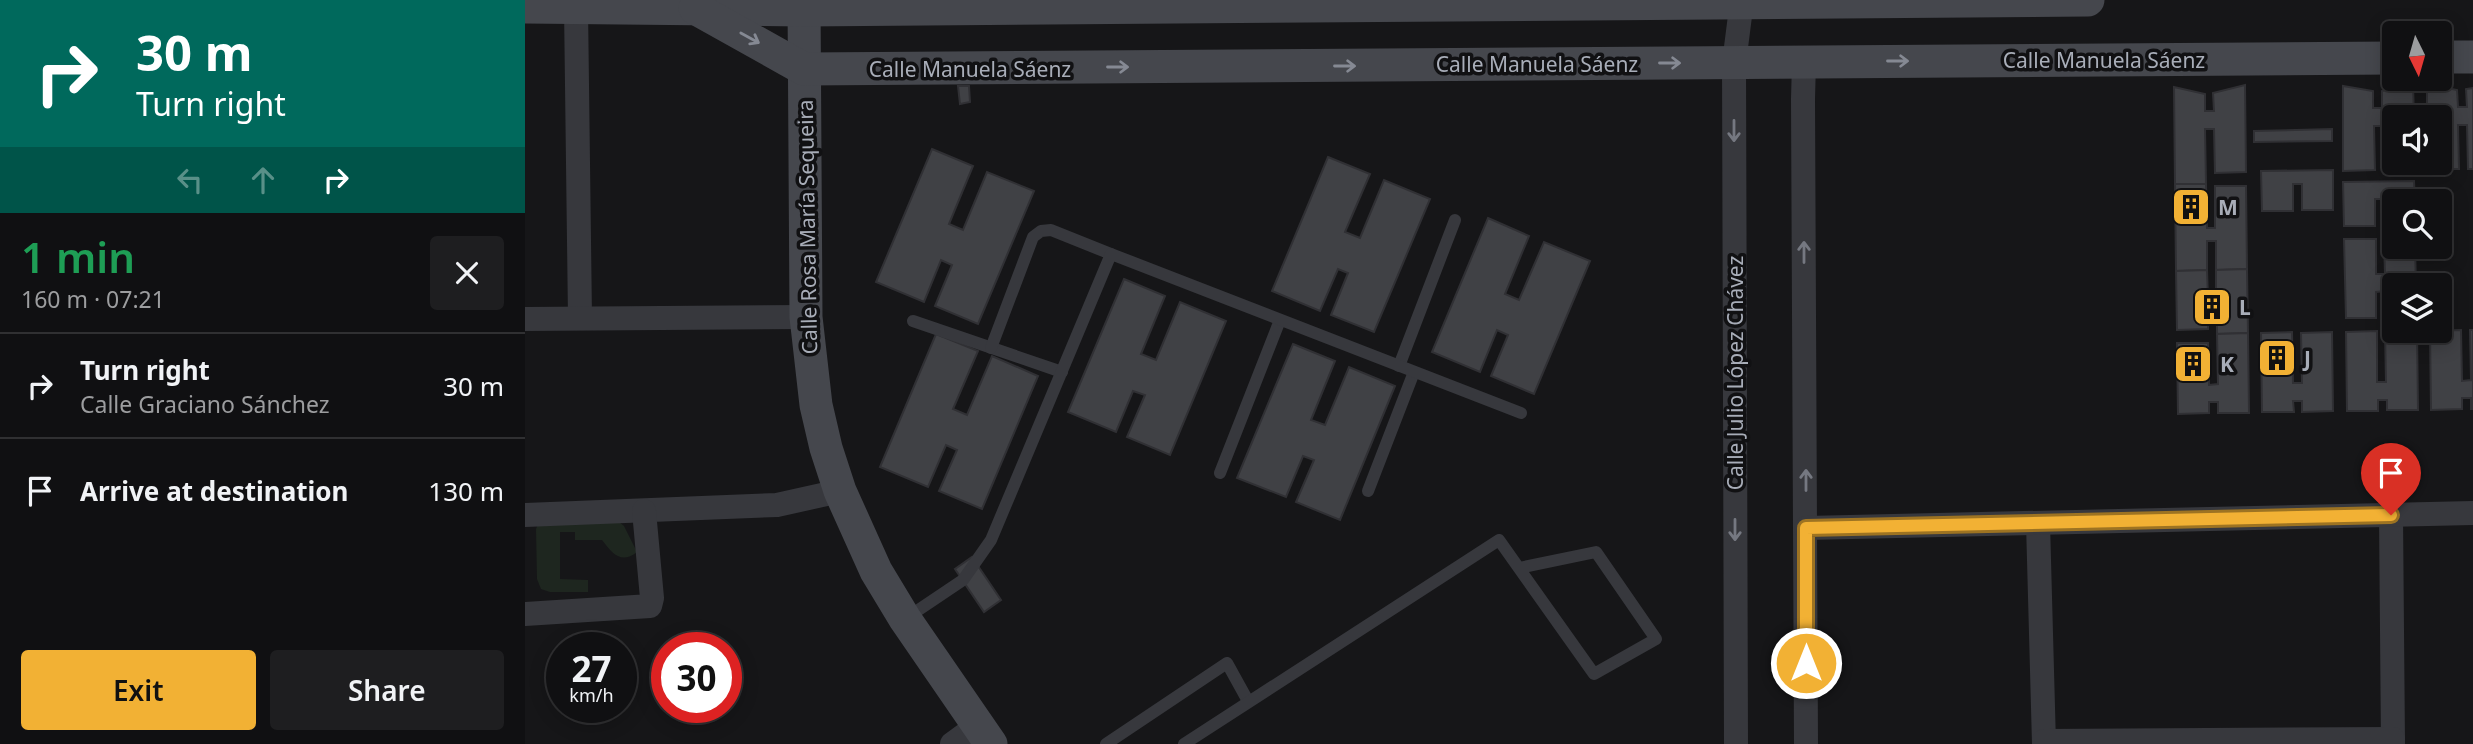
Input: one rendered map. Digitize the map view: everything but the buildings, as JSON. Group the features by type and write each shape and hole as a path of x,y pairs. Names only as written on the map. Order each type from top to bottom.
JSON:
{"street":[{"name":"Calle Manuela Sáenz","path":"525,7 2088,0"},
{"name":"Calle Julio López Chávez","path":"1736,744 1734,63 1742,1"},
{"name":"Calle Rosa María Sequeira","path":"804,5 806,317 816,405 826,448 856,531 876,571 974,738"},
{"path":"576,7 580,318"},
{"name":"Calle Manuela Sáenz","path":"695,8 804,69 2382,58"},
{"path":"2452,57 2473,57"},
{"path":"1804,62 1806,744"},
{"path":"525,319 806,317"},
{"path":"525,515 777,505 840,491"},
{"path":"525,614 650,606 652,598 644,511"},
{"path":"1806,528 2473,513"},
{"path":"2038,523 2044,743 2393,742 2391,515"}],"lane":[{"path":"1399,366 1455,220"},
{"path":"991,348 1033,237 1041,231 1051,230 1521,413"},
{"path":"905,619 963,580 991,540 1111,254"},
{"path":"1220,473 1280,320"},
{"path":"913,321 1062,372"},
{"path":"1368,491 1414,372"},
{"path":"1184,744 1499,540 1594,674 1656,639 1596,552 1519,568"},
{"path":"1106,744 1227,663 1248,701"}],"shaded area":[{"path":"614,518 624,526 637,552 626,557 617,556 602,540 575,540 575,532 560,532 560,579 588,580 588,592 550,592 541,589 537,579 536,529 539,522"}],"place":[{"name":"M","path":"2191,207"},
{"name":"L","path":"2212,307"},
{"name":"J","path":"2277,358"},
{"name":"K","path":"2193,364"}],"route":[{"path":"1806,663 1806,528 2391,515"}]}
